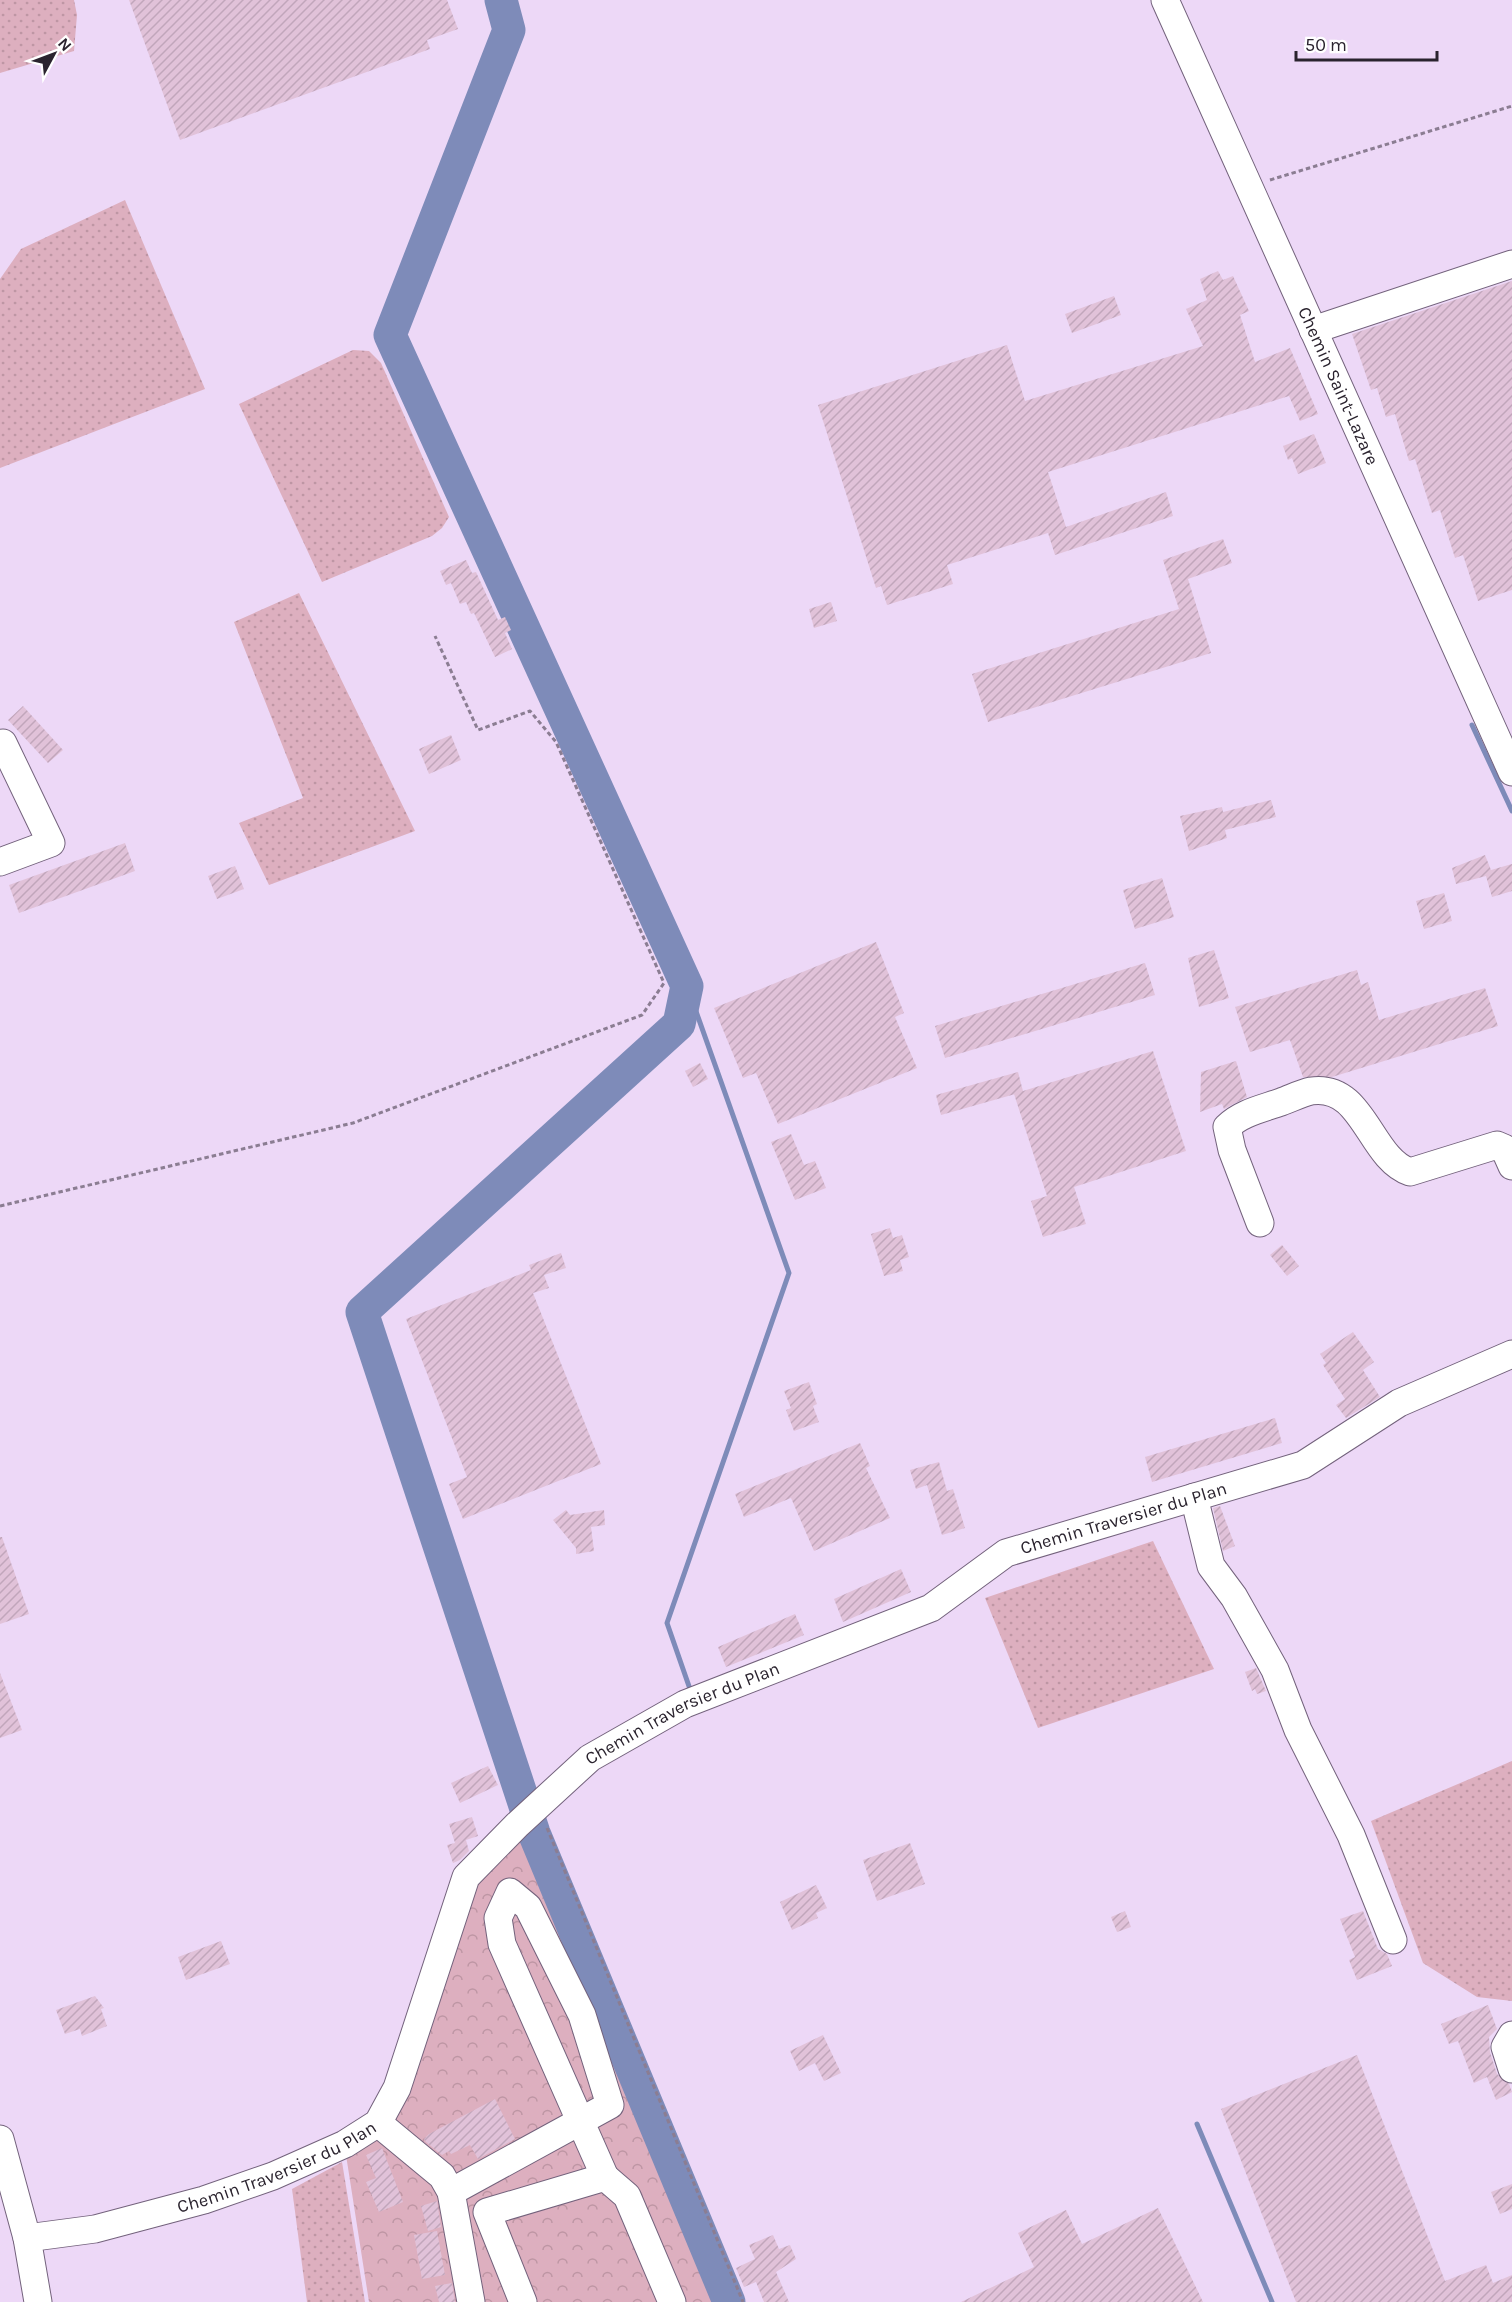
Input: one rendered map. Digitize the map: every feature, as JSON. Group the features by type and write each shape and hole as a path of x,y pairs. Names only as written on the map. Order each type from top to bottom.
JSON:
{"street":[{"name":"Chemin Saint-Lazare","path":"1165,0 1320,328 1512,772"},
{"path":"1320,328 1512,264"},
{"path":"0,744 3,742 51,843 0,862"},
{"path":"1260,1223 1232,1150 1227,1127 1237,1118 1312,1091 1328,1092 1345,1099 1388,1156 1402,1169 1410,1172 1497,1145 1504,1148 1512,1166"},
{"name":"Chemin Traversier du Plan","path":"27,2238 95,2229 204,2200 273,2176 345,2144 378,2123 397,2088 466,1877 517,1825 590,1758 685,1704 931,1608 1006,1552 1303,1465 1399,1403 1512,1354"},
{"path":"1194,1497 1211,1566 1234,1597 1275,1670 1298,1730 1351,1835 1393,1940"},
{"path":"451,2192 582,2123 610,2105 582,2015 528,1907 510,1892 498,1918 502,1944 582,2123 605,2177 627,2196 672,2302"},
{"path":"1512,2035 1505,2047 1512,2068"},
{"path":"378,2123 442,2176 451,2192 471,2302"},
{"path":"0,2139 27,2238 38,2302"},
{"path":"523,2302 487,2212 605,2177"}],"path":[{"path":"1263,182 1512,106"},
{"path":"0,1206 353,1123 642,1015 664,982 556,742 530,711 478,730 435,636"},
{"path":"538,1807 743,2302"}],"green space":[{"path":"0,0 74,0 77,15 74,51 0,73"},
{"path":"125,200 205,389 0,468 0,279 21,249"},
{"path":"353,350 369,351 381,363 449,517 442,528 432,536 322,582 239,404"},
{"path":"299,593 415,831 269,885 239,823 303,798 234,622"},
{"path":"1153,1541 1214,1669 1038,1728 985,1598"},
{"path":"1512,1761 1512,2001 1477,1997 1423,1963 1371,1821"},
{"path":"524,1839 638,2116 718,2302 369,2302 346,2155 384,2126 470,1886 488,1863"},
{"path":"342,2162 365,2302 307,2302 292,2189"}],"building":[{"path":"129,0 447,0 458,29 427,40 430,49 180,140"},
{"path":"1218,271 1223,280 1233,276 1249,311 1240,315 1255,362 1290,348 1318,414 1300,421 1289,396 1048,472 1066,527 1166,492 1173,516 1055,555 1048,533 947,565 953,584 887,605 881,586 876,588 818,405 1007,345 1025,401 1203,346 1186,309 1207,300 1200,279"},
{"path":"1512,281 1512,590 1478,601 1463,555 1455,558 1440,510 1432,513 1415,459 1409,461 1395,414 1386,417 1377,388 1371,390 1352,334"},
{"path":"1114,296 1121,315 1072,333 1065,314"},
{"path":"1314,434 1326,463 1298,474 1292,458 1288,460 1283,446"},
{"path":"1223,539 1232,563 1188,579 1211,653 988,722 972,674 1179,609 1163,560"},
{"path":"466,560 472,573 476,572 498,620 505,617 511,630 505,633 512,649 495,657 474,613 471,614 466,602 460,604 451,583 446,585 440,571"},
{"path":"831,602 837,621 814,628 809,609"},
{"path":"23,706 63,750 48,763 8,720"},
{"path":"451,735 461,760 429,774 419,749"},
{"path":"1271,800 1276,817 1225,830 1227,838 1189,851 1180,816 1222,807 1223,812"},
{"path":"125,843 135,871 19,913 9,885"},
{"path":"1485,855 1491,870 1512,864 1512,891 1492,897 1486,876 1456,884 1452,868"},
{"path":"235,866 244,889 217,899 208,876"},
{"path":"1162,878 1174,917 1135,929 1123,890"},
{"path":"1444,893 1452,921 1424,929 1416,901"},
{"path":"876,942 904,1013 895,1017 917,1068 778,1124 756,1073 743,1078 714,1008"},
{"path":"1214,950 1229,998 1199,1007 1188,958"},
{"path":"1145,963 1155,995 945,1058 935,1026"},
{"path":"1357,970 1361,985 1368,982 1379,1020 1485,988 1498,1026 1332,1077 1303,1077 1290,1040 1250,1052 1235,1007"},
{"path":"1153,1051 1186,1151 1074,1187 1086,1224 1043,1237 1031,1201 1047,1196 1014,1094 941,1115 936,1095 1018,1072 1023,1091"},
{"path":"1236,1061 1247,1097 1224,1109 1222,1104 1200,1112 1201,1072"},
{"path":"700,1063 708,1079 693,1087 685,1071"},
{"path":"791,1134 804,1165 815,1161 826,1188 795,1200 771,1142"},
{"path":"890,1228 893,1238 902,1235 909,1257 900,1260 903,1271 884,1276 871,1234"},
{"path":"1282,1245 1299,1266 1287,1276 1270,1255"},
{"path":"561,1253 566,1268 544,1275 549,1288 533,1293 601,1464 463,1519 449,1484 467,1477 406,1319 531,1270 529,1265"},
{"path":"1353,1332 1374,1362 1363,1370 1380,1397 1346,1418 1336,1405 1345,1399 1323,1365 1326,1363 1320,1354"},
{"path":"809,1382 817,1404 813,1406 819,1422 794,1431 786,1410 791,1408 784,1391"},
{"path":"1275,1418 1282,1443 1152,1482 1145,1457"},
{"path":"860,1443 870,1466 866,1468 890,1518 814,1551 791,1498 744,1517 735,1494"},
{"path":"939,1462 947,1491 953,1489 965,1528 942,1535 927,1485 916,1489 910,1470"},
{"path":"1220,1506 1235,1546 1223,1551 1213,1508"},
{"path":"566,1510 570,1515 604,1510 605,1525 591,1527 594,1551 576,1554 576,1548 553,1520"},
{"path":"0,1537 2,1537 29,1614 0,1624"},
{"path":"901,1569 911,1592 843,1622 834,1599"},
{"path":"795,1614 804,1635 726,1667 718,1647"},
{"path":"1256,1668 1266,1691 1257,1694 1255,1689 1252,1691 1245,1672"},
{"path":"0,1673 22,1730 0,1738"},
{"path":"488,1766 498,1785 460,1803 451,1783"},
{"path":"472,1817 478,1836 466,1840 469,1851 453,1863 447,1845 455,1843 449,1824"},
{"path":"910,1843 925,1884 877,1901 863,1860"},
{"path":"816,1885 827,1908 816,1913 818,1918 792,1930 780,1902"},
{"path":"1125,1911 1131,1927 1117,1932 1111,1917"},
{"path":"1363,1911 1378,1949 1387,1954 1392,1966 1357,1980 1349,1960 1355,1957 1340,1919"},
{"path":"221,1941 230,1964 186,1980 178,1957"},
{"path":"95,1996 104,2008 101,2009 107,2026 82,2036 80,2029 65,2034 56,2010"},
{"path":"1488,2005 1497,2029 1489,2037 1490,2052 1497,2074 1509,2084 1512,2092 1496,2100 1487,2077 1474,2083 1458,2041 1449,2044 1441,2024"},
{"path":"823,2035 841,2073 824,2081 815,2063 799,2071 790,2051"},
{"path":"1357,2055 1445,2281 1486,2265 1493,2283 1512,2275 1512,2302 1296,2302 1221,2109"},
{"path":"495,2099 515,2139 478,2159 470,2145 451,2154 449,2151 442,2155 424,2139 429,2134"},
{"path":"382,2148 403,2202 379,2212 366,2182 376,2178 366,2155"},
{"path":"1512,2184 1512,2209 1500,2214 1491,2192"},
{"path":"437,2201 441,2227 428,2231 421,2206"},
{"path":"1158,2208 1203,2302 961,2302 1034,2267 1018,2233 1066,2210 1082,2244"},
{"path":"437,2231 445,2275 422,2279 414,2235"},
{"path":"773,2235 779,2249 790,2245 796,2259 776,2272 789,2302 764,2302 756,2282 744,2287 736,2268 755,2259 749,2245"},
{"path":"452,2283 455,2302 439,2302 435,2286"}],"waterway":[{"path":"501,0 509,30 390,335 687,986 679,1024 362,1312 534,1833 729,2302"},
{"path":"1472,725 1512,811"},
{"path":"687,986 789,1273 667,1623 691,1692"},
{"path":"1197,2124 1272,2302"}]}
